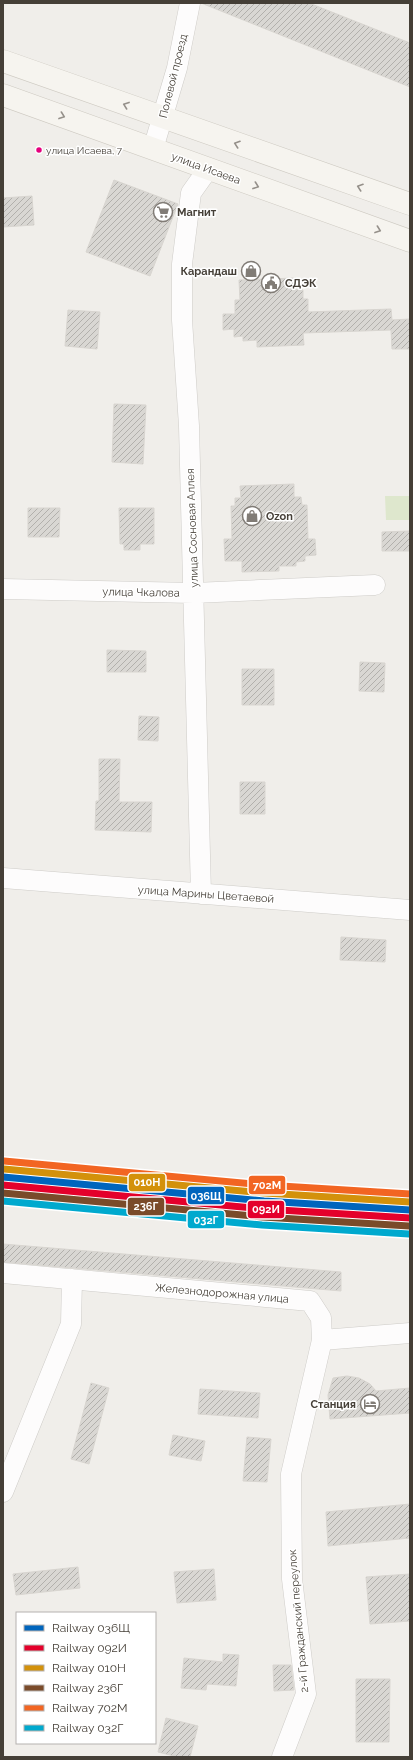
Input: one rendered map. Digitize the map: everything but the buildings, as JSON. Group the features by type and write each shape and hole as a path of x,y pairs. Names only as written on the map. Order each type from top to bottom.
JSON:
{"main road":[{"path":"3,61 410,204"},
{"name":"улица Исаева","path":"3,94 410,241"}],"street":[{"name":"Полевой проезд","path":"153,149 177,68 190,3"},
{"name":"улица Сосновая Аллея","path":"201,894 194,593 188,426 182,320 182,264 191,193 208,169"},
{"name":"улица Чкалова","path":"3,589 194,593 375,585"},
{"name":"улица Марины Цветаевой","path":"3,878 410,910"},
{"name":"Железнодорожная улица","path":"3,1274 310,1301 321,1318 322,1340"},
{"path":"3,1492 71,1324 72,1279"},
{"path":"322,1340 410,1334"},
{"name":"2-й Гражданский переулок","path":"282,1757 306,1694 292,1578 291,1474 322,1340"}],"green space":[{"path":"385,496 410,496 410,520 386,520"}],"rail line":[{"name":"702М","path":"4,1161 265,1185 410,1194"},
{"name":"010Н","path":"4,1169 265,1193 410,1202"},
{"name":"036Щ","path":"3,1177 264,1201 410,1210"},
{"name":"092И","path":"3,1185 263,1209 410,1218"},
{"name":"236Г","path":"3,1193 263,1217 409,1226"},
{"name":"032Г","path":"3,1201 262,1225 409,1234"}],"place":[{"name":"улица Исаева, 7","path":"39,150"},
{"name":"Магнит","path":"163,212"},
{"name":"Карандаш","path":"251,271"},
{"name":"СДЭК","path":"271,283"},
{"name":"Ozon","path":"252,516"},
{"name":"Станция","path":"370,1404"}]}
